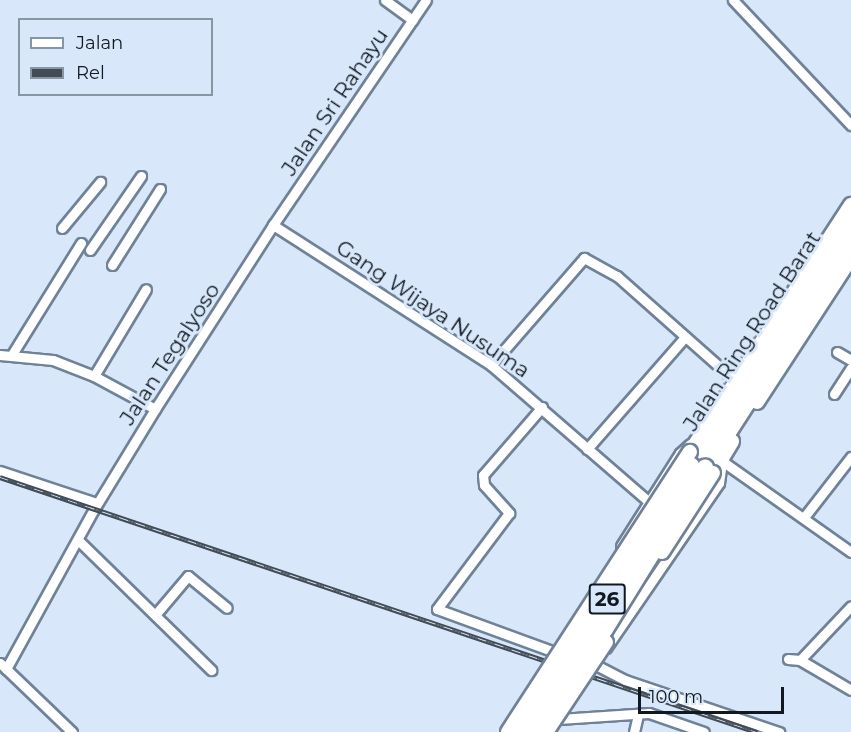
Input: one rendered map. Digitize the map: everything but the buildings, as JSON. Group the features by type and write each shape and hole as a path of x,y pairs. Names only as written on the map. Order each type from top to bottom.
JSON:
{"highway":[{"name":"Jalan Ring Road Barat","path":"707,457 851,221"},
{"name":"Jalan Ring Road Barat","path":"707,457 838,271 851,242"},
{"name":"26","path":"521,732 707,457"},
{"name":"26","path":"535,732 605,629 707,457"}],"street":[{"path":"385,0 413,20"},
{"name":"Jalan Sri Rahayu","path":"273,225 426,0"},
{"path":"733,0 851,125"},
{"path":"90,250 141,176"},
{"path":"62,228 100,182"},
{"path":"112,265 160,189"},
{"path":"546,732 707,457 734,380 851,205"},
{"name":"Gang Wijaya Nusuma","path":"273,225 491,365 542,406 587,449 649,502"},
{"name":"Jalan Tegalyoso","path":"3,666 79,541 97,503 273,225"},
{"path":"11,356 81,243"},
{"path":"491,365 584,258 616,276 734,380"},
{"path":"838,271 851,258"},
{"path":"94,376 147,289"},
{"path":"587,449 686,337"},
{"path":"837,352 851,360"},
{"path":"0,355 53,360 94,376 155,409"},
{"path":"834,394 851,368"},
{"path":"542,406 483,475 484,485 509,513 437,609 555,653 596,663 625,680 779,732"},
{"path":"555,653 680,453 707,457 805,516 851,552"},
{"path":"596,663 719,483 707,457"},
{"path":"508,732 707,457"},
{"path":"805,516 851,457"},
{"path":"0,471 97,503"},
{"path":"79,541 211,670"},
{"path":"155,615 188,576 227,608"},
{"path":"800,660 851,606"},
{"path":"788,659 800,660 851,690"},
{"path":"3,666 72,732"},
{"path":"502,732 526,697 548,698 559,709 559,719 551,732"},
{"path":"559,719 649,713 704,732"},
{"path":"634,732 638,714"}],"railway":[{"path":"0,477 757,732"}]}
